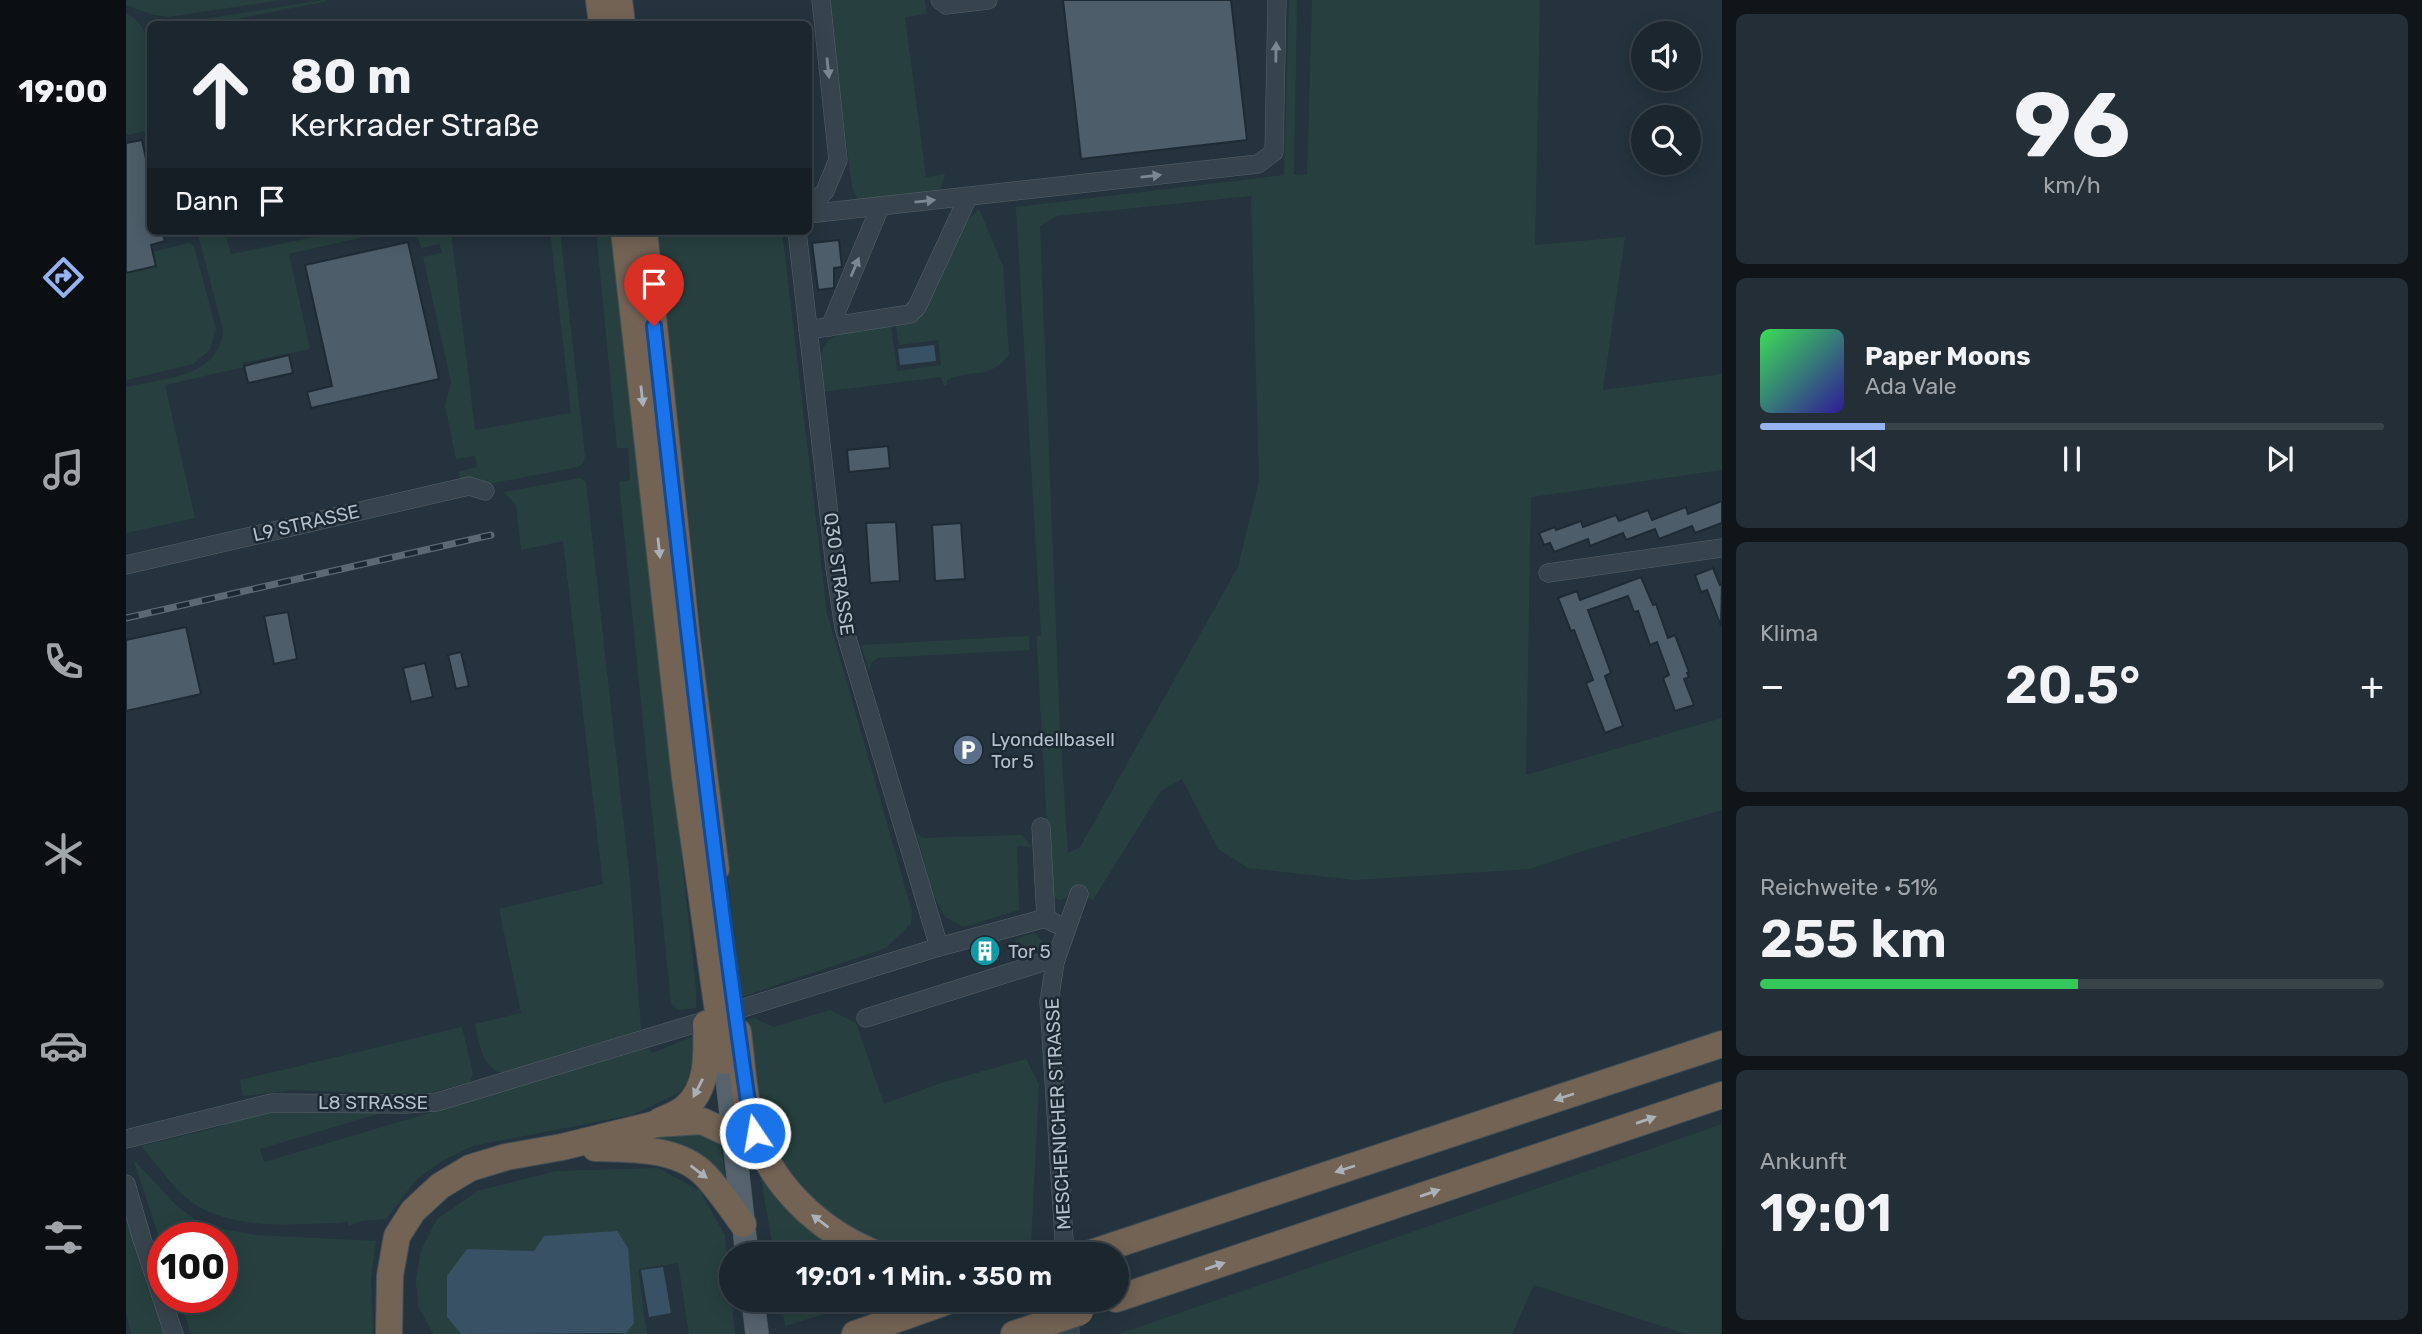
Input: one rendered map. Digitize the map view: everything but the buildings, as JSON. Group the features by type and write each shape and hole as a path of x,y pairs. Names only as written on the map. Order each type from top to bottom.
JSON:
{"highway":[{"path":"600,0 602,21"},
{"path":"619,0 622,21"},
{"path":"624,235 685,778 703,971 707,1051 702,1086 686,1108 656,1124"},
{"path":"644,235 687,638 750,1116 764,1154 786,1187 813,1217 852,1242"},
{"path":"685,778 725,1061"},
{"path":"725,1061 726,949"},
{"path":"1124,1242 1722,1044"},
{"path":"1129,1295 1722,1095"},
{"path":"389,1334 390,1276 397,1236 412,1211 440,1186 470,1168 506,1157 562,1147 656,1124 702,1121 732,1135"},
{"path":"562,1147 644,1150 678,1158 704,1173 743,1224"},
{"path":"390,1276 401,1323 408,1334"},
{"path":"855,1334 917,1312"},
{"path":"1014,1334 1068,1316"}],"main road":[{"path":"725,1061 745,1242"},
{"path":"755,1312 757,1334"}],"street":[{"path":"812,207 825,191 838,160 821,0"},
{"path":"940,0 946,5 988,0"},
{"path":"812,212 880,207 1258,164 1274,152 1277,0"},
{"path":"808,330 910,314 917,307 968,197"},
{"path":"830,327 880,207"},
{"name":"Q30 STRASSE","path":"797,235 844,628 939,947"},
{"name":"L9 STRASSE","path":"126,565 469,486 485,491"},
{"path":"1548,573 1722,548"},
{"path":"1041,827 1046,918"},
{"name":"MESCHENICHER STRASSE","path":"1064,1242 1049,1002 1055,962 1064,930 1079,894"},
{"path":"743,1008 939,947 1046,918 1064,930"},
{"path":"866,1018 1043,962 1055,962"},
{"name":"L8 STRASSE","path":"126,1139 271,1103 437,1102 697,1023"},
{"path":"126,1184 174,1334"}],"green space":[{"path":"126,0 281,0 169,17 154,15 126,5"},
{"path":"324,0 328,1 226,21 191,21"},
{"path":"828,0 925,0 927,14 905,17 926,177 945,174 940,191 866,203 857,198 852,187"},
{"path":"1289,0 1297,0 1294,175 1307,174 1312,0 1540,0 1535,245 1625,237 1603,390 1722,374 1722,470 1531,497 1526,775 1722,718 1722,810 1530,869 1355,880 1248,868 1218,849 1182,779 1161,791 1093,900 1072,889 1066,898 1059,900 1051,894 1037,649 1037,636 1041,635 1016,207 1284,175","holes":["1251,196 1259,481 1238,567 1080,847 1068,853 1060,730 1040,226 1056,216"]},
{"path":"126,14 137,21 147,40 147,131 126,135"},
{"path":"979,209 1003,266 1009,354 995,368 947,380 947,385 944,386 941,377 821,392 819,367 825,344 832,338 851,331 891,326 897,371 941,365 938,340 899,345 896,326 910,324 920,318 959,229"},
{"path":"198,235 226,235 231,254 324,235 372,235 289,254 310,349 242,363 244,367 165,385 195,518 126,533 126,387 172,378 201,367 212,358 219,346 223,330"},
{"path":"417,235 451,235 475,430 571,413 550,235 560,235 585,456 578,467 488,484 479,479 461,481 458,472 477,467 475,456 456,459 445,405 451,382 423,257 442,253 439,244 421,248"},
{"path":"596,235 613,235 696,1008 678,1010 671,1003 619,482 630,480 628,448 617,448"},
{"path":"657,235 782,235 827,613 912,911 911,924 886,948 741,997"},
{"path":"189,243 194,246 216,329 210,350 193,364 126,380 126,273 153,252"},
{"path":"580,478 586,482 630,880 641,1030 501,1073 485,1060 475,1024 521,1013 499,909 603,884 563,541 521,550 516,505 504,492"},
{"path":"1029,636 1029,650 878,658 872,662 869,670 861,645"},
{"path":"916,831 922,838 1022,835 1033,847 1017,846 1019,910 964,927 945,917 932,892"},
{"path":"1035,933 1044,948 1020,956 1015,939"},
{"path":"830,1010 856,1023 884,1104 941,1083 1026,1059 1039,1084 1031,1242 873,1242 858,1237 813,1204 773,1150 754,1088 745,1021 754,1018 773,1027"},
{"path":"462,1027 473,1073 470,1082 413,1094 291,1090 243,1096 240,1080"},
{"path":"692,1037 693,1058 687,1080 682,1090 673,1096 632,1115 473,1146 442,1161 416,1180 386,1219 362,1221 348,1226 348,1221 279,1224 237,1220 218,1215 199,1207 183,1195 141,1146 220,1127 255,1114 276,1111 384,1112 260,1149 264,1162 648,1048 652,1053"},
{"path":"1722,1124 1721,1334 1686,1334 1534,1285 1512,1334 1119,1334"},
{"path":"679,1128 720,1137 725,1176 694,1155 638,1136"},
{"path":"133,1159 178,1207 201,1222 154,1222"},
{"path":"658,1168 700,1191 725,1235 726,1242 719,1242 719,1312 733,1312 735,1334 689,1334 678,1263 638,1269 647,1334 615,1334 626,1333 534,1251 467,1250 447,1317 461,1334 433,1334 418,1306 416,1280 420,1253 437,1219 478,1191 556,1171"},
{"path":"761,1178 818,1235 830,1242 772,1242"},
{"path":"126,1212 147,1276 147,1313 159,1313 166,1334 131,1334 126,1312"},
{"path":"238,1232 376,1241 371,1278 373,1334 191,1334 184,1313 238,1313"},
{"path":"783,1312 832,1312 785,1326"}],"water":[{"path":"934,345 936,361 900,365 898,349"},
{"path":"617,1231 628,1248 634,1323 626,1333 461,1334 447,1317 447,1276 467,1249 534,1251 544,1236"},
{"path":"663,1267 671,1313 649,1317 641,1270"}],"railway":[{"path":"126,618 491,535"}],"place":[{"name":"Lyondellbasell Tor 5","path":"968,750"},
{"name":"Tor 5","path":"985,951"}],"route":[{"path":"654,326 687,638 719,897 750,1116 755,1133"}]}
